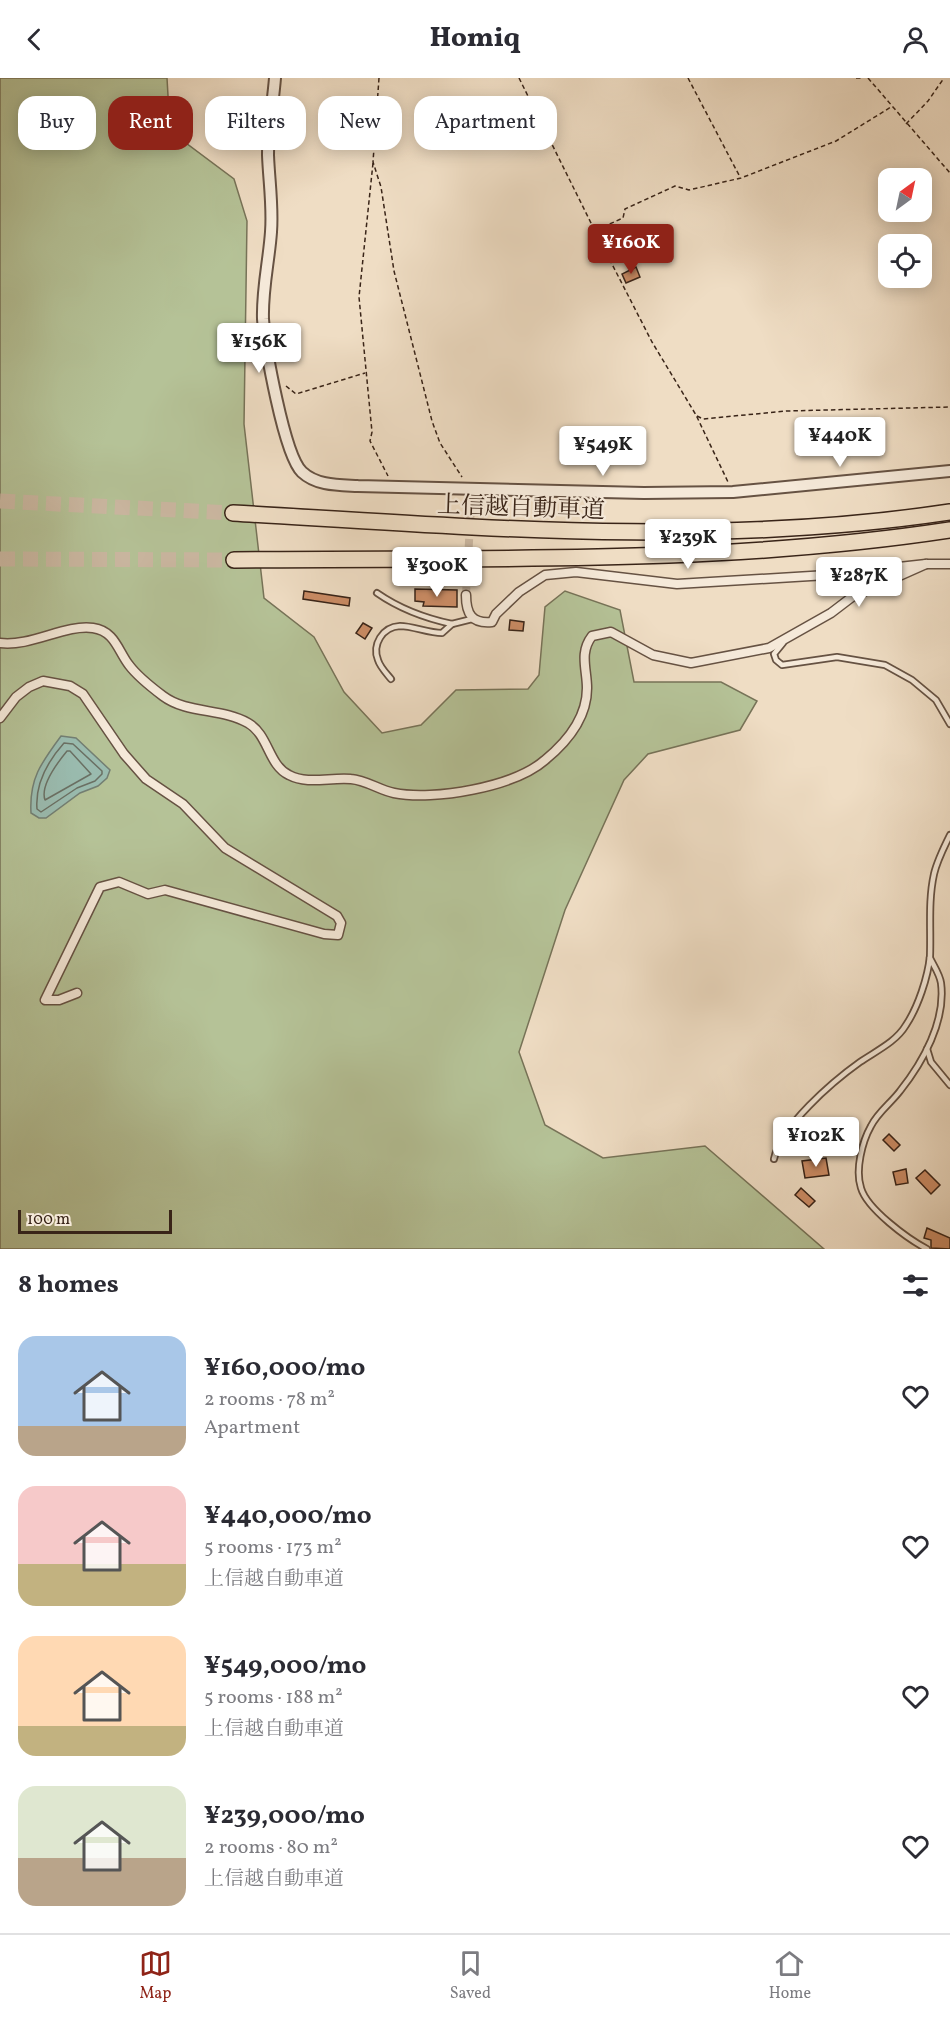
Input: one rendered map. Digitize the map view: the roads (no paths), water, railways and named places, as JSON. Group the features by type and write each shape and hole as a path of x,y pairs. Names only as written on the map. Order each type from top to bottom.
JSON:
{"highway":[{"name":"上信越自動車道","path":"233,513 492,529 658,533 798,529 950,512"},
{"name":"上信越自動車道","path":"234,560 671,554 853,543 950,530"}],"street":[{"path":"275,78 268,154 271,232 264,284 263,320 284,430 292,457 301,471 323,483 393,487 733,492 950,471"},
{"path":"471,506 473,489"},
{"path":"466,596 466,609 472,619 482,623 492,622 496,614 519,592 545,575 576,572 677,584 827,575 926,564 950,564"},
{"path":"0,643 22,642 94,628 109,634 129,665 173,704 232,716 260,731 274,761 287,774 307,781 333,778 355,779 393,793 428,796 511,780 545,760 573,730 584,713 587,688 583,663 586,645 592,636 611,632 653,655 691,663 769,648 831,613 852,597 926,564"},
{"path":"0,718 16,697 29,687 44,681 70,686 83,694 124,754 146,779 183,804 225,848 338,915 341,922 338,936 324,934 165,890 148,894 119,882 100,886 45,1000 58,1000 77,993"}],"lane":[{"path":"377,593 394,605 429,619 452,624 472,619"},
{"path":"392,679 378,661 376,648 378,639 383,634 399,626 442,633 452,624"},
{"path":"786,638 774,654 776,660 782,665 837,657 885,665 912,680 936,700 950,724"},
{"path":"774,1159 777,1144 805,1111 846,1072 891,1042 906,1025 921,990 930,958 930,904 934,872 950,835"},
{"path":"927,1249 878,1212 861,1190 859,1174 862,1151 870,1126 899,1093 927,1049 942,1008 941,980 930,958"},
{"path":"927,1049 931,1062 950,1085"}],"water":[{"path":"61,736 76,738 110,770 107,778 98,786 80,793 46,818 39,818 31,813 34,781 42,763"}],"tunnel":[{"path":"0,501 233,513"},
{"path":"466,595 471,506"},
{"path":"0,559 234,560"}]}
